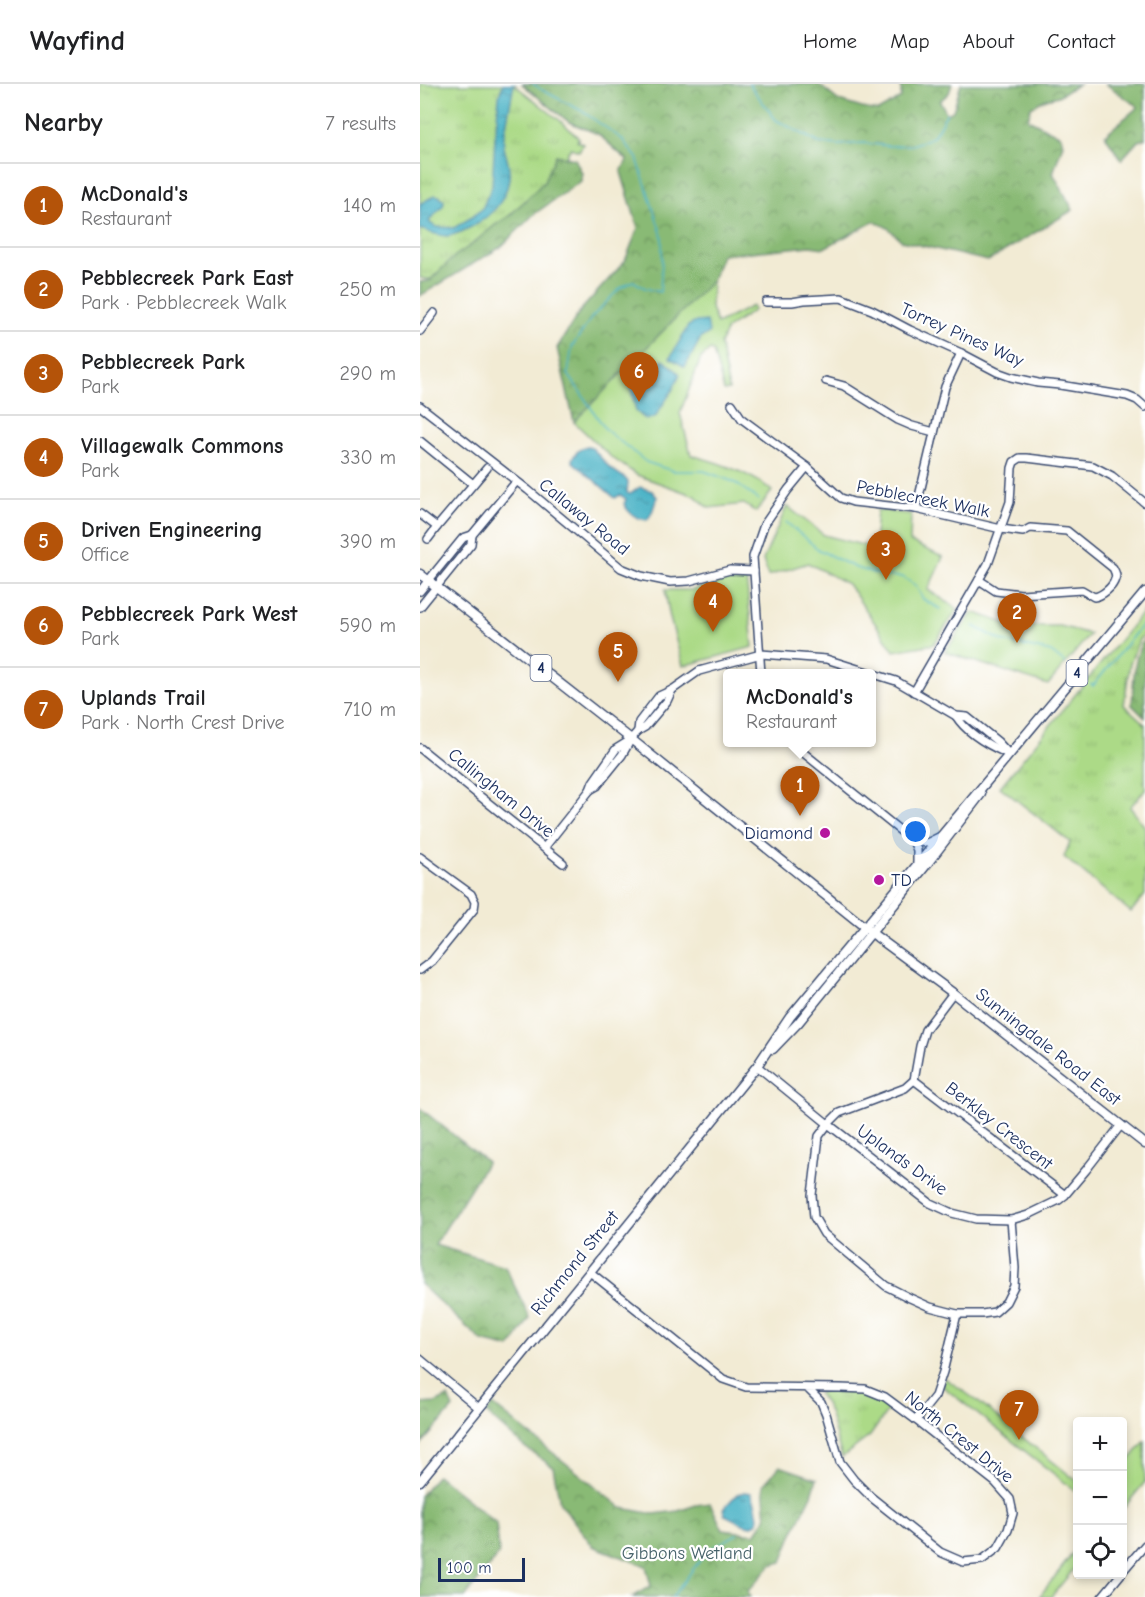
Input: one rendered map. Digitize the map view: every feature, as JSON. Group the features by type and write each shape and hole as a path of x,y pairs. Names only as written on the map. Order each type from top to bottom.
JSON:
{"main road":[{"name":"4","path":"420,574 631,739"},
{"name":"Richmond Street","path":"870,927 939,837 1145,591"},
{"name":"Sunningdale Road East","path":"631,739 727,817 1145,1144"},
{"name":"Richmond Street","path":"420,1481 757,1066 790,1017 968,812 1010,754"}],"street":[{"name":"Torrey Pines Way","path":"766,302 841,298 872,310 997,372 1038,383 1128,396 1145,407"},
{"path":"420,331 434,313"},
{"path":"916,509 945,387 961,353"},
{"path":"826,381 844,386 898,420 934,432"},
{"name":"Pebblecreek Walk","path":"732,404 742,419 807,467 841,498 853,502 916,509 1001,529 1023,532 1030,528 1067,531 1113,568 1116,575 1115,580 1101,596 1094,597 1082,590 1021,594 996,591 979,580"},
{"name":"Callaway Road","path":"420,406 621,568 641,576 670,582 730,570 754,571"},
{"path":"420,441 473,484"},
{"path":"914,692 988,564 1010,502 1014,462 1020,458 1027,458 1094,466 1112,476 1145,503"},
{"path":"761,669 753,557 764,525 807,467"},
{"path":"428,539 487,468"},
{"path":"420,591 463,538 472,535 516,482"},
{"path":"420,514 438,527"},
{"path":"420,607 471,544 472,535"},
{"path":"544,848 590,790 616,749 645,727 667,701 672,690 699,671 761,654 826,658 859,669"},
{"path":"876,674 896,681 956,716 961,724 993,747 1010,754"},
{"path":"796,747 913,841 917,850 917,864"},
{"name":"Callingham Drive","path":"420,748 563,863"},
{"path":"913,841 927,843 939,837"},
{"path":"420,857 471,894 475,902 474,909 432,961 420,970"},
{"path":"953,993 925,1030 914,1080 904,1088 839,1113 819,1136 812,1195 814,1217 824,1234 886,1286 930,1307 957,1314 995,1312 1006,1302 1014,1286 1015,1268 1011,1220"},
{"name":"Uplands Drive","path":"757,1066 930,1203 952,1214 976,1219 1011,1220 1028,1215 1065,1195 1121,1125"},
{"name":"Berkley Crescent","path":"914,1080 1065,1195"},
{"name":"North Crest Drive","path":"590,1272 723,1379 746,1387 807,1388 865,1389 885,1397 995,1482 1010,1499 1013,1513 1008,1530 998,1548 982,1560 963,1562 940,1552 863,1490 840,1462 826,1414 820,1402 807,1388"},
{"path":"916,1420 935,1395 957,1314"},
{"path":"420,1359 479,1408"},
{"path":"1127,1568 1145,1545"},
{"path":"1113,1597 1105,1594 1118,1579"}],"green space":[{"path":"420,84 516,84 562,122 579,138 577,141 583,144 579,151 571,148 549,183 442,281 420,278"},
{"path":"522,84 818,84 839,101 878,111 901,98 901,84 952,84 949,93 940,101 947,114 953,111 961,84 1079,84 1031,107 1028,119 1061,136 1063,144 1053,173 1073,210 988,261 902,241 888,228 875,221 824,248 810,246 722,255 712,281 574,422 557,348 580,311 625,261 638,228 621,172 627,160 598,134 569,122"},
{"path":"1106,84 1145,84 1145,139 1138,141 1121,160 1105,135 1138,107"},
{"path":"556,155 575,159 582,173 581,181 533,215 501,247 420,296 420,282 429,281 455,256 509,216 544,182"},
{"path":"712,281 711,308 717,324 752,306 754,310 727,329 720,344 729,390 724,391 713,351 710,350 701,358 680,413 691,455 744,474 772,491 756,512 744,504 709,508 695,496 637,475 611,457 574,422"},
{"path":"787,506 824,535 874,548 877,510 911,514 910,542 943,557 928,590 958,609 934,644 894,651 848,584 808,563 768,576 763,560"},
{"path":"746,576 753,647 683,666 665,590 692,590"},
{"path":"1145,609 1145,633 1139,640 1130,663 1124,705 1145,724 1145,790 1130,807 1145,827 1145,895 1131,912 1064,857 1070,842 1000,787"},
{"path":"973,612 1013,626 1060,626 1090,634 1048,685 945,652"},
{"path":"1145,638 1145,718 1132,705 1136,662"},
{"path":"420,1108 487,1162 435,1245 505,1266 530,1318 510,1348 482,1341 420,1284"},
{"path":"945,1378 976,1400 1073,1478 1073,1489 942,1386"},
{"path":"823,1391 867,1395 891,1406 870,1436 842,1457 829,1412 818,1394"},
{"path":"448,1397 453,1408 420,1446 420,1404 435,1403"},
{"name":"Gibbons Wetland","path":"493,1405 622,1508 654,1514 710,1503 723,1530 755,1534 766,1518 763,1485 780,1466 817,1479 782,1562 771,1565 748,1591 750,1597 632,1597 651,1586 646,1566 593,1546 560,1503 553,1467 523,1446 486,1413"},
{"path":"1145,1441 1145,1482 1127,1504 1127,1471 1127,1463"},
{"path":"437,1475 496,1523 499,1554 465,1597 420,1597 420,1496"},
{"path":"1073,1553 1073,1570 1051,1597 1039,1597"}],"water":[{"path":"503,84 514,84 504,138 509,178 499,204 486,218 451,236 420,229 420,204 435,195 444,201 443,206 429,221 437,227 454,228 482,209 492,186 499,97"},
{"path":"707,321 709,333 701,338 685,367 670,358 688,326 696,322"},
{"path":"664,360 680,374 655,417 646,420 636,411 627,371 635,369 642,374"},
{"path":"588,446 611,469 625,478 628,482 627,493 630,494 640,487 652,491 657,497 647,520 631,513 624,504 626,499 620,495 615,498 573,462 572,459 577,453"},
{"path":"751,1493 757,1511 758,1522 751,1526 725,1515 723,1509 737,1494"}],"waterway":[{"path":"533,84 582,111 622,139 637,158 662,236 660,292 645,288 633,281 619,289 592,317 572,347 568,374 606,430 646,462 673,471 704,471 734,482 759,500"},
{"path":"749,84 776,120 819,143 912,145 933,137 947,113"},
{"path":"786,522 819,550 856,568 885,576 903,577 916,586 923,599 940,609"},
{"path":"1091,684 1093,686 1145,621"},
{"path":"974,626 1002,641 1051,652 1065,663"},
{"path":"672,1597 707,1551 737,1534"}],"place":[{"name":"Pebblecreek Park West","path":"639,402"},
{"name":"Pebblecreek Park","path":"886,580"},
{"name":"Villagewalk Commons","path":"713,632"},
{"name":"Pebblecreek Park East","path":"1017,643"},
{"name":"Driven Engineering","path":"618,682"},
{"name":"McDonald's","path":"800,816"},
{"name":"Diamond","path":"825,833"},
{"name":"TD","path":"879,880"},
{"name":"Uplands Trail","path":"1019,1440"}]}
